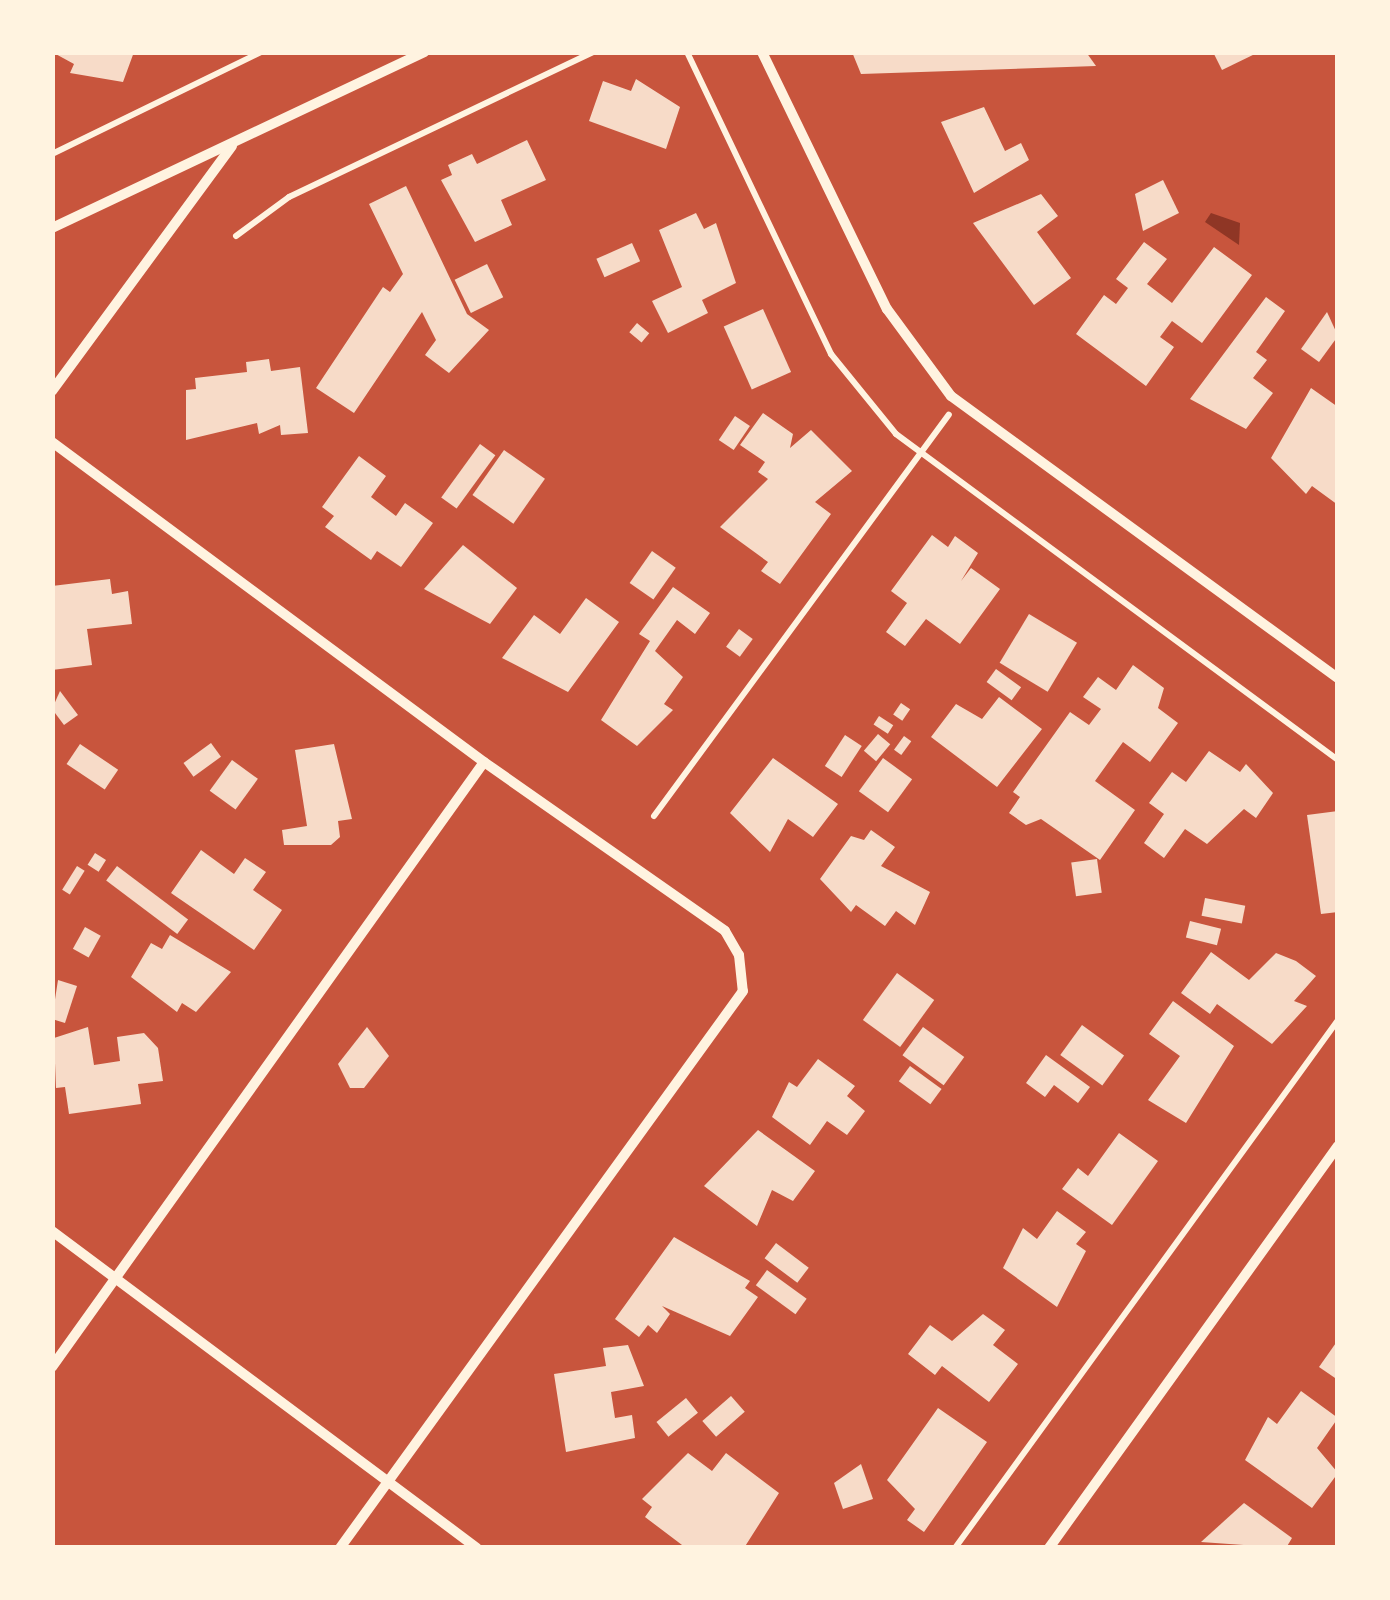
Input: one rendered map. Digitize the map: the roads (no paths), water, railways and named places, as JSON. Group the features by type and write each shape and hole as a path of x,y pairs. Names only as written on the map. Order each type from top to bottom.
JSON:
{"street":[{"path":"52,228 424,52"},
{"path":"762,52 886,309 958,402 1338,678"},
{"path":"52,391 235,142"},
{"path":"52,442 484,762 724,931 739,955 742,991 340,1548"},
{"path":"52,1367 484,762"},
{"path":"1050,1548 1338,1146"},
{"path":"52,1232 478,1548"}]}
